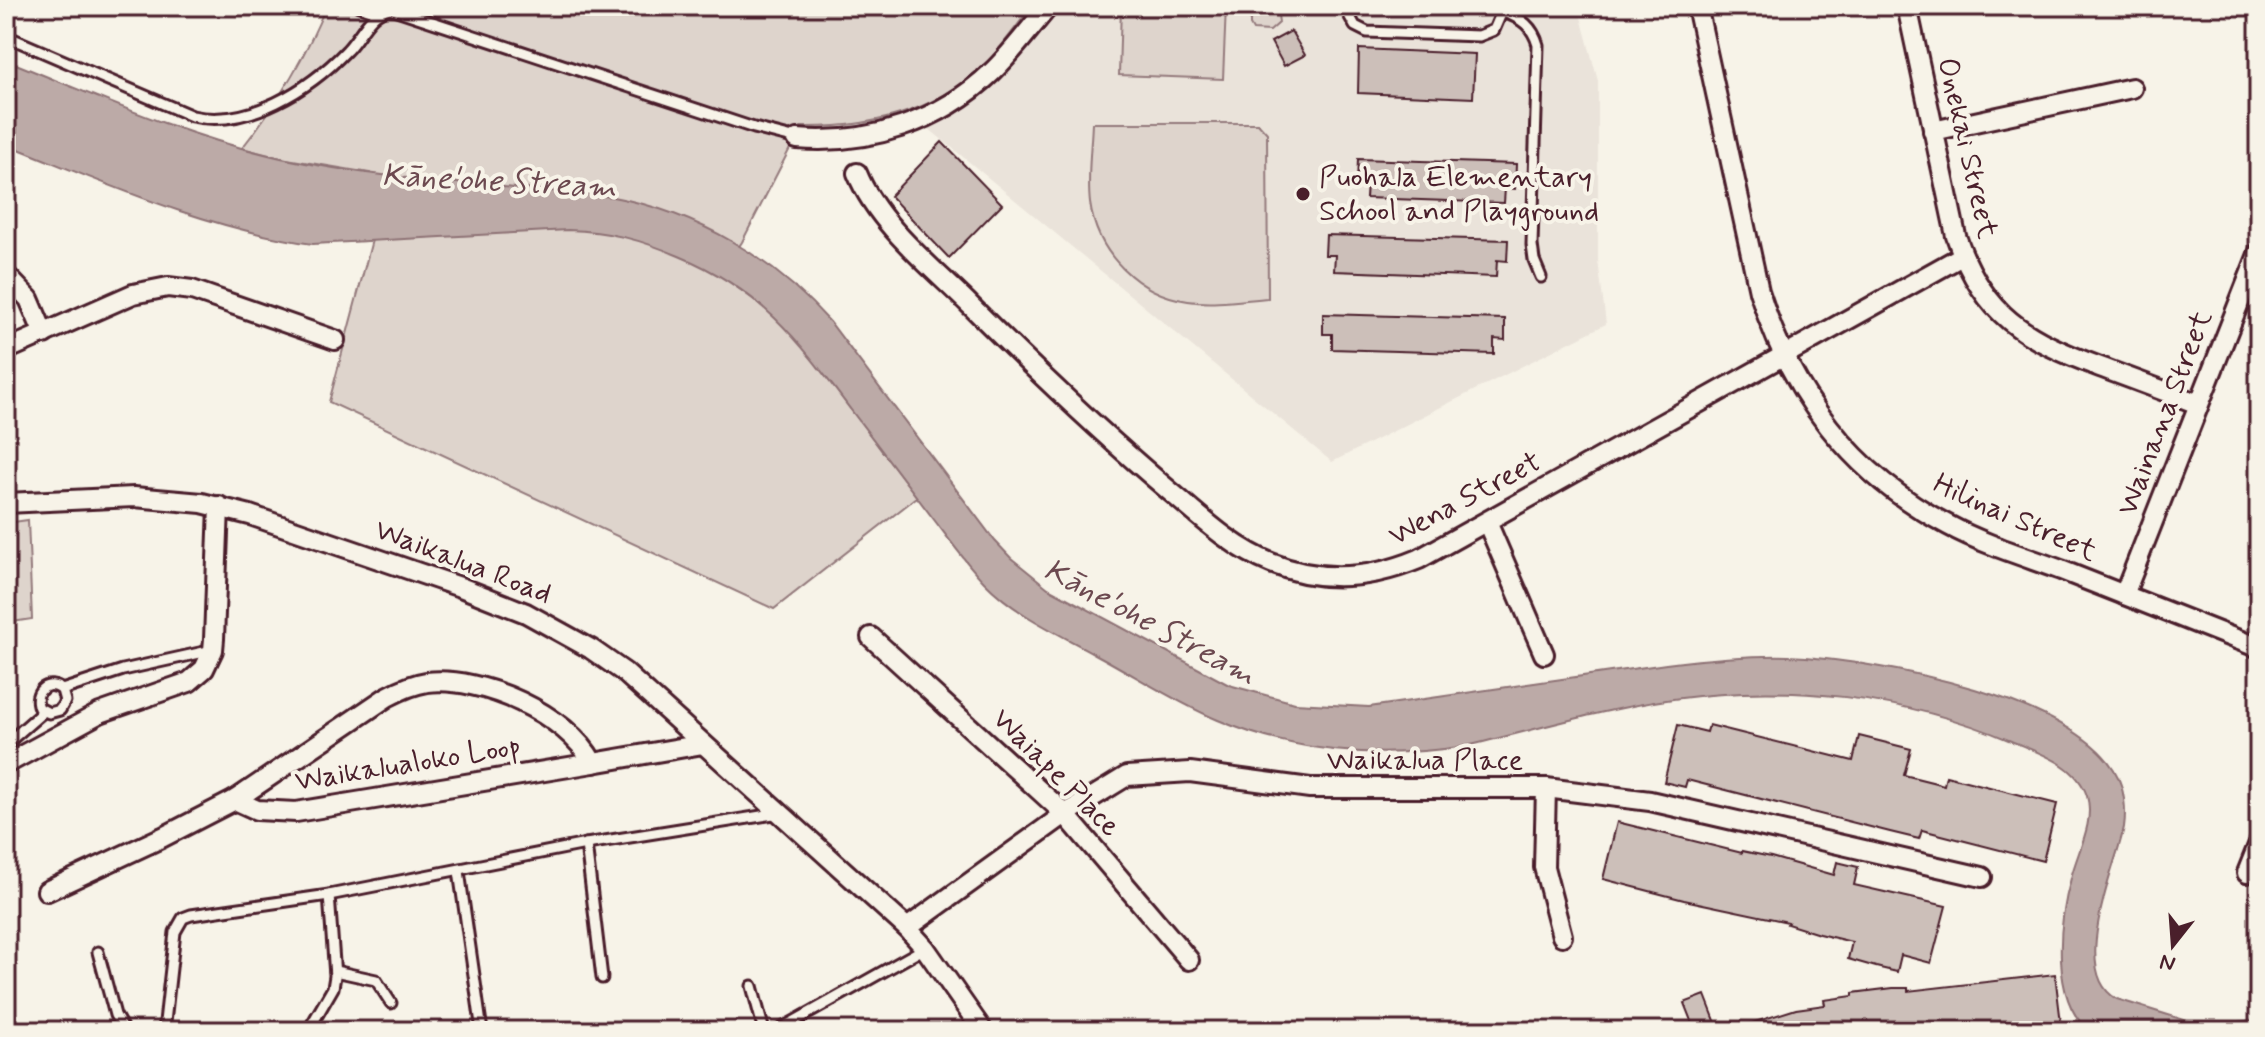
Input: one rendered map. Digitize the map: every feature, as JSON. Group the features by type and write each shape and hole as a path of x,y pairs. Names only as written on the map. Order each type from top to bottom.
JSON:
{"street":[{"path":"797,139 837,140 872,136 933,114 974,88 992,72 1049,6"},
{"name":"Hilinai Street","path":"1697,6 1759,291 1782,355 1830,431 1897,494 1949,526 2259,648"},
{"name":"Onekai Street","path":"1907,6 1956,236 1962,256 1982,292 2023,332 2054,350 2198,404"},
{"path":"1933,131 2132,88"},
{"name":"Wena Street","path":"857,173 881,215 1115,446 1220,533 1252,554 1287,569 1324,576 1363,575 1401,567 1419,559 1962,256"},
{"name":"Wainana Street","path":"2124,595 2259,252"},
{"path":"6,275 29,299 44,334"},
{"path":"6,350 133,294 168,287 192,290 335,340"},
{"name":"Waikalua Road","path":"6,503 134,497 180,499 219,506 463,588 526,613 624,672 907,928 925,948 983,1031"},
{"path":"6,764 100,713 189,682 204,669 213,650 219,506"},
{"path":"1487,522 1544,654"},
{"name":"Waiape Place","path":"871,637 1065,814 1189,960"},
{"name":"Waikalualoko Loop","path":"47,891 235,800 387,697 413,685 428,682 476,687 531,707 569,731 593,763"},
{"name":"Waikalualoko Loop","path":"235,800 271,812 296,812 703,744"},
{"name":"Waikalua Place","path":"907,928 1065,814 1127,776 1190,772 1310,788 1546,788 1650,801 1982,877"},
{"path":"1546,788 1544,867 1562,936"},
{"path":"2247,873 2259,843"}],"lane":[{"path":"359,6 377,12 397,9 740,123 797,139"},
{"path":"1344,6 1355,26 1374,32 1479,36 1494,30 1503,9 1527,24 1538,45 1532,245 1541,277"},
{"path":"6,36 192,116 218,119 253,111 299,88 345,52 377,12"},
{"path":"62,690 123,670 213,650"},
{"path":"53,685 62,690 65,701 60,710 44,711 37,703 38,692 42,688 53,685"},
{"path":"6,744 44,711"},
{"path":"164,1031 173,940 183,918 191,915 329,895 586,844 780,813"},
{"path":"586,844 602,978"},
{"path":"459,871 482,1031"},
{"path":"308,1031 333,988 335,971 329,895"},
{"path":"777,1031 925,948"},
{"path":"98,952 115,1015 124,1031"},
{"path":"335,971 376,980 391,1003"},
{"path":"752,986 764,1031"}],"shaded area":[{"path":"326,6 1032,6 989,60 948,93 878,120 801,127 742,242 720,275 767,309 802,345 917,497 774,609 329,402 372,240 370,173 242,148 289,80"},
{"name":"Puohala Elementary School and Playground","path":"1061,6 1578,6 1598,81 1598,260 1606,324 1332,462 928,128 959,111 988,89"},
{"path":"1121,6 1226,6 1223,79 1119,75"},
{"path":"1253,6 1277,6 1279,23 1270,31 1253,30 1250,9"},
{"path":"6,60 176,127 281,158 405,178 613,197 675,214 704,227 759,259 808,299 830,322 1011,558 1048,588 1229,685 1295,703 1369,707 1666,664 1788,656 1870,665 1922,675 2025,707 2069,729 2102,755 2121,785 2125,806 2124,827 2105,892 2096,943 2096,966 2103,985 2117,999 2197,1024 2259,1019 2259,1031 2090,1031 2077,1018 2063,981 2061,937 2067,896 2087,827 2089,806 2082,785 2075,776 2056,761 2033,750 1930,713 1845,697 1802,693 1716,694 1647,703 1466,746 1434,750 1340,751 1309,747 1248,731 1171,697 1037,622 996,594 977,575 796,340 756,301 708,270 652,245 597,232 568,230 313,244 234,228 118,189 6,144"},
{"path":"1092,123 1258,123 1267,133 1268,298 1188,301 1153,290 1123,268 1111,255 1094,222 1089,173"},
{"path":"28,520 32,619 6,623 6,523"}],"building":[{"path":"1291,31 1305,55 1284,66 1271,42"},
{"path":"1359,49 1475,54 1473,98 1358,93"},
{"path":"942,142 1002,204 949,258 890,196"},
{"path":"1358,159 1516,164 1515,189 1505,188 1504,203 1366,198 1367,183 1357,182"},
{"path":"1326,235 1508,240 1507,261 1497,260 1496,277 1334,271 1335,255 1325,255"},
{"path":"1323,314 1505,319 1505,340 1494,339 1494,354 1332,349 1332,334 1323,334"},
{"path":"1678,725 1707,732 1709,725 1853,761 1859,736 1911,749 1904,775 1944,785 1946,776 2057,804 2043,861 1922,830 1919,839 1687,780 1685,787 1664,782"},
{"path":"1617,822 1742,853 1771,857 1834,875 1837,862 1858,867 1854,885 1946,906 1931,963 1901,955 1897,972 1876,967 1848,959 1852,942 1788,922 1603,879"},
{"path":"2055,974 2062,1031 1736,1031 1736,1028 1796,1009 1825,1005 1824,1000 1853,996 1853,993 1893,988 1908,988 1908,991"},
{"path":"1705,995 1719,1031 1695,1031 1684,1003"}],"place":[{"name":"Puohala Elementary School and Playground","path":"1303,194"}],"water label":[{"name":"Kāne'ohe Stream","path":"499,182"},
{"name":"Kāne'ohe Stream","path":"1150,623"}]}
